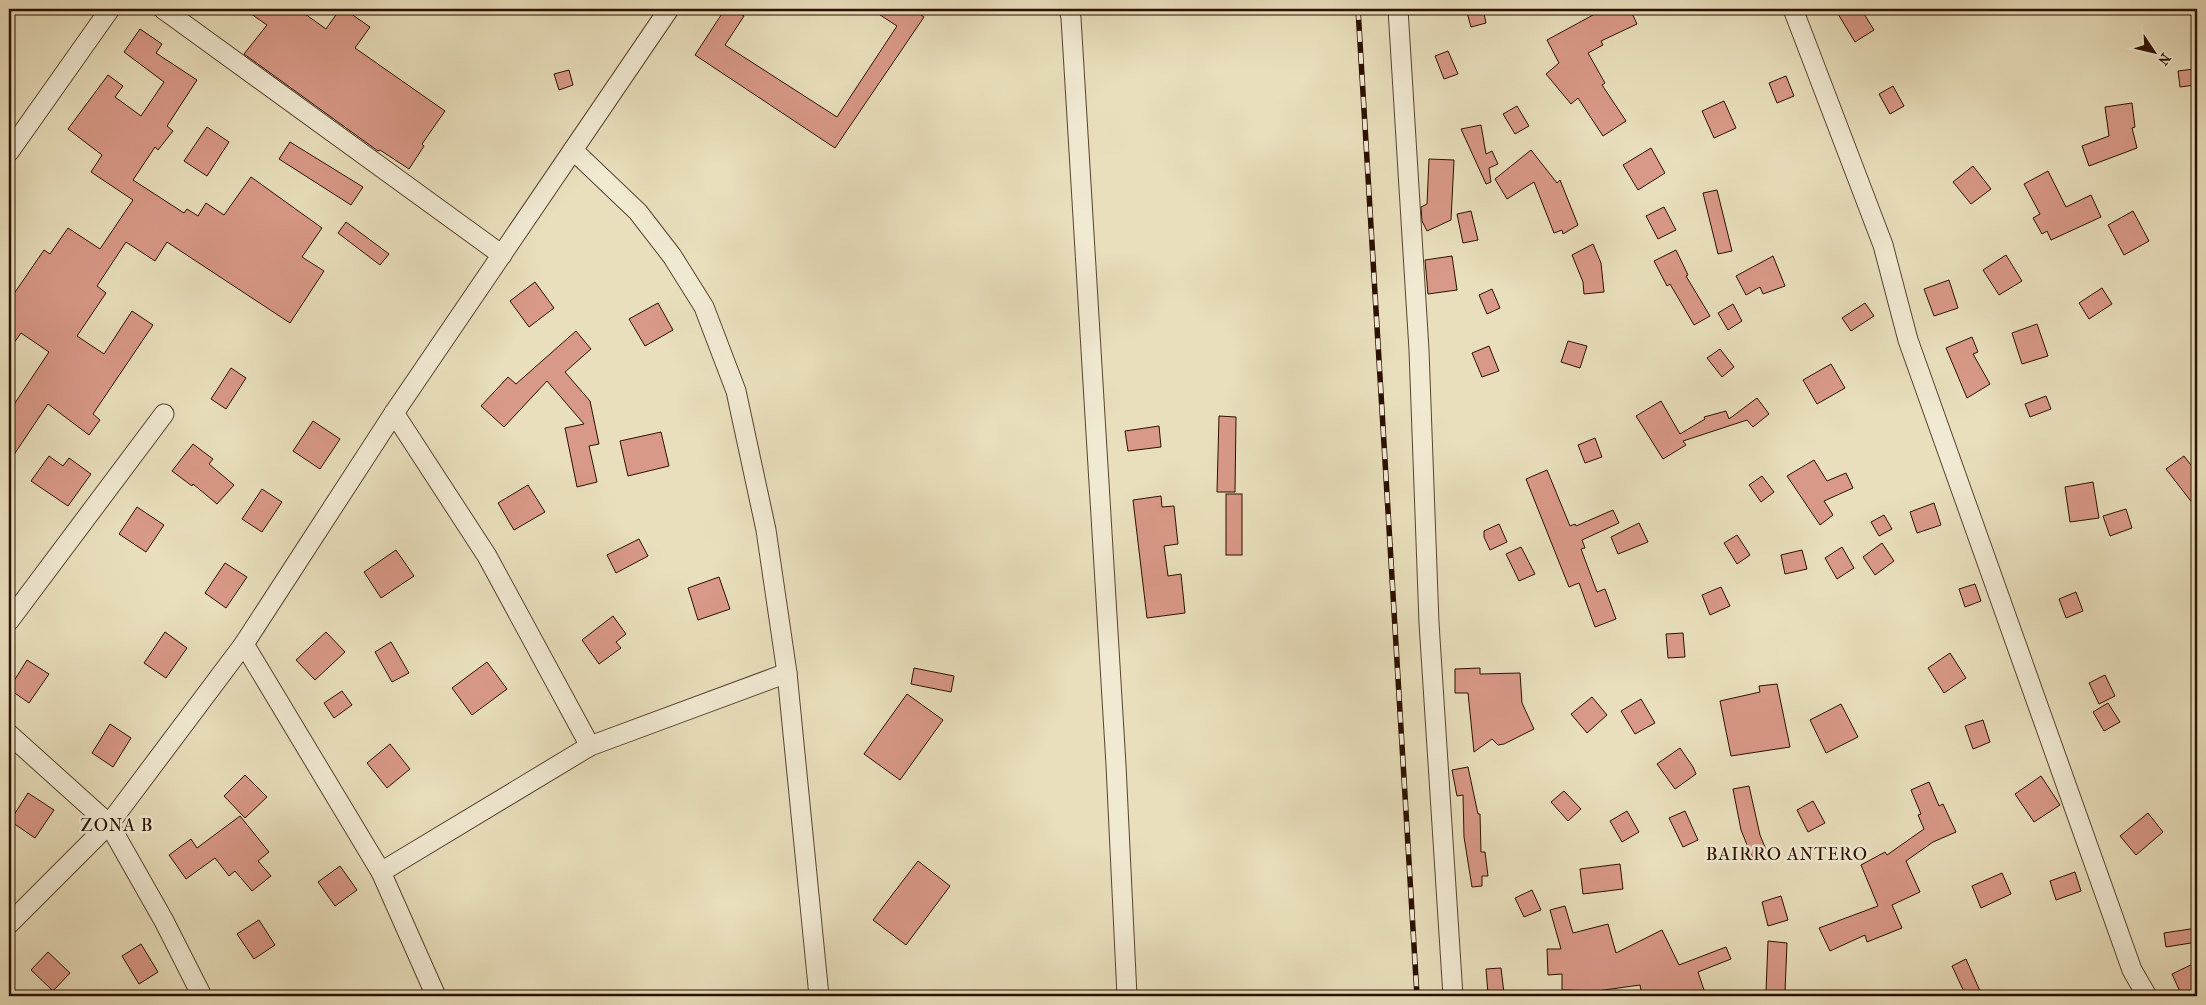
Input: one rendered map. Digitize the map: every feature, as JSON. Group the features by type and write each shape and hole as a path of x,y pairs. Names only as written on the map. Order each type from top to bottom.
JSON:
{"street":[{"path":"9,152 110,9"},
{"path":"163,9 502,255"},
{"path":"1069,9 1072,18 1090,313 1127,996"},
{"path":"1398,9 1419,350 1429,623 1453,996"},
{"path":"1793,9 1883,245 1908,340 2132,970 2147,996"},
{"path":"9,924 109,824 244,644 394,414 573,150 661,12"},
{"path":"573,150 638,212 672,256 704,307 736,391 766,530 787,673 819,996"},
{"path":"13,609 164,414"},
{"path":"394,414 487,556 590,746"},
{"path":"244,644 381,872 436,996"},
{"path":"381,872 590,746 787,673"},
{"path":"9,734 109,824 164,921 202,996"}],"building":[{"path":"244,9 298,9 326,29 340,9 344,9 370,27 355,48 445,111 422,144 424,146 409,169 380,150 378,151 244,54 267,25"},
{"path":"725,9 744,9 742,15 744,16 725,45 837,117 897,26 871,9 912,9 924,17 835,148 695,55"},
{"path":"1466,9 1483,9 1486,23 1471,27"},
{"path":"1604,9 1630,9 1637,24 1601,41 1603,45 1588,53 1605,83 1602,85 1626,121 1603,136 1578,98 1571,104 1546,74 1559,63 1547,40"},
{"path":"1835,9 1861,9 1874,30 1855,42"},
{"path":"140,29 162,44 156,53 197,80 167,126 173,131 158,150 155,147 133,180 184,213 187,209 198,216 206,203 224,215 251,177 322,228 302,257 324,271 290,323 167,242 155,261 126,242 97,286 106,293 77,336 104,354 132,311 153,325 93,414 100,420 89,435 48,404 9,462 9,412 49,352 21,333 9,350 9,301 44,250 50,254 68,228 100,249 133,200 91,172 102,155 68,129 108,75 123,86 115,97 141,116 164,82 124,52"},
{"path":"1448,51 1458,74 1444,79 1435,56"},
{"path":"2194,69 2195,85 2180,87 2178,71"},
{"path":"569,70 573,85 559,90 554,74"},
{"path":"1786,76 1794,96 1777,103 1769,83"},
{"path":"1893,86 1904,106 1890,114 1879,94"},
{"path":"1724,101 1736,128 1714,138 1702,111"},
{"path":"2132,103 2135,127 2132,128 2137,148 2089,166 2082,146 2109,136 2105,107"},
{"path":"1517,106 1529,126 1515,134 1503,114"},
{"path":"1481,125 1486,154 1492,151 1498,164 1489,168 1491,182 1486,184 1461,129"},
{"path":"207,127 229,142 207,176 184,161"},
{"path":"290,142 363,187 351,205 279,159"},
{"path":"1651,148 1665,173 1638,190 1623,165"},
{"path":"1531,150 1557,183 1560,180 1578,225 1563,234 1562,230 1554,233 1534,182 1507,199 1495,179"},
{"path":"1429,159 1454,160 1451,220 1427,231 1422,221 1421,207 1427,204"},
{"path":"1973,166 1991,189 1971,204 1953,182"},
{"path":"2048,171 2066,207 2091,195 2101,217 2051,240 2047,231 2042,234 2033,218 2040,214 2024,184"},
{"path":"1717,190 1732,251 1718,254 1703,193"},
{"path":"1664,207 1676,230 1658,239 1646,216"},
{"path":"1471,211 1478,240 1463,243 1457,214"},
{"path":"2133,211 2149,241 2124,255 2108,225"},
{"path":"346,222 389,254 380,265 338,233"},
{"path":"1593,244 1601,263 1604,292 1584,294 1583,282 1572,255"},
{"path":"1676,250 1688,275 1686,276 1710,316 1694,325 1670,284 1667,286 1654,261"},
{"path":"2006,255 2022,281 1999,295 1983,270"},
{"path":"1452,256 1457,290 1428,294 1425,260"},
{"path":"1773,256 1785,286 1763,294 1760,287 1746,295 1736,276"},
{"path":"1949,280 1958,308 1934,316 1924,289"},
{"path":"535,282 554,308 529,327 510,301"},
{"path":"2102,288 2112,304 2089,319 2079,303"},
{"path":"1492,289 1500,308 1487,314 1479,295"},
{"path":"658,303 673,330 645,346 629,319"},
{"path":"1865,303 1874,316 1851,331 1842,318"},
{"path":"1733,304 1742,321 1728,330 1718,313"},
{"path":"2037,324 2048,356 2022,364 2012,333"},
{"path":"576,331 591,349 565,372 590,401 599,444 589,446 597,482 577,487 565,428 584,424 547,381 504,427 481,406 508,377 516,384"},
{"path":"1972,337 1978,352 1973,354 1990,384 1967,398 1946,348"},
{"path":"1568,341 1587,346 1580,368 1561,362"},
{"path":"1489,346 1499,371 1482,377 1472,353"},
{"path":"1720,349 1734,367 1722,377 1707,358"},
{"path":"1831,364 1845,388 1817,404 1803,380"},
{"path":"231,368 246,378 226,409 211,399"},
{"path":"2046,396 2051,409 2030,417 2025,404"},
{"path":"1757,398 1769,414 1753,427 1747,420 1683,441 1686,445 1663,459 1636,416 1661,401 1680,434 1705,419 1704,417 1726,411 1729,419"},
{"path":"1219,416 1236,417 1235,492 1217,492"},
{"path":"313,421 340,439 320,469 293,451"},
{"path":"1159,426 1161,447 1128,451 1125,431"},
{"path":"661,432 669,466 628,476 620,441"},
{"path":"1595,438 1602,457 1585,463 1578,445"},
{"path":"193,444 213,459 209,464 234,485 217,504 193,484 192,486 172,471"},
{"path":"49,456 63,466 69,458 91,474 68,506 31,481"},
{"path":"2184,456 2197,473 2197,509 2166,469"},
{"path":"1814,460 1827,481 1846,473 1853,488 1824,501 1833,515 1820,525 1787,476"},
{"path":"1547,470 1570,526 1575,524 1576,526 1613,510 1619,523 1582,540 1585,548 1581,549 1597,592 1605,589 1616,619 1595,627 1579,583 1569,587 1526,479"},
{"path":"1762,476 1774,492 1761,502 1749,485"},
{"path":"2093,482 2099,518 2070,522 2065,487"},
{"path":"528,485 545,512 514,530 498,503"},
{"path":"262,489 282,502 262,532 242,519"},
{"path":"1226,494 1242,494 1242,555 1226,555"},
{"path":"1161,496 1162,507 1174,506 1178,544 1164,546 1168,576 1181,574 1185,613 1147,618 1133,500"},
{"path":"1934,503 1941,525 1917,533 1910,512"},
{"path":"137,507 164,525 146,552 119,534"},
{"path":"2126,509 2132,528 2110,536 2103,516"},
{"path":"1884,515 1892,529 1879,536 1871,522"},
{"path":"1639,523 1648,542 1618,554 1611,537"},
{"path":"1499,524 1507,542 1490,550 1484,537 1484,531"},
{"path":"1737,535 1750,555 1737,564 1724,543"},
{"path":"639,539 648,556 616,573 607,555"},
{"path":"1882,543 1894,561 1875,575 1863,557"},
{"path":"1521,547 1535,574 1519,581 1506,554"},
{"path":"1842,547 1854,568 1837,579 1825,558"},
{"path":"396,550 414,576 381,598 364,572"},
{"path":"1802,550 1807,569 1785,574 1781,555"},
{"path":"225,563 247,577 226,608 205,593"},
{"path":"719,577 730,609 698,620 688,588"},
{"path":"1975,584 1981,601 1965,607 1959,589"},
{"path":"1721,587 1730,606 1710,615 1702,595"},
{"path":"2076,592 2083,611 2066,618 2059,599"},
{"path":"613,616 626,634 616,642 621,648 599,664 582,640"},
{"path":"165,632 187,648 166,678 144,663"},
{"path":"326,632 345,652 315,680 296,660"},
{"path":"1683,633 1685,657 1668,658 1666,634"},
{"path":"391,642 409,673 392,682 375,652"},
{"path":"1950,653 1966,678 1944,693 1928,668"},
{"path":"27,660 49,674 29,703 9,689"},
{"path":"487,662 507,689 472,715 452,688"},
{"path":"914,668 954,676 951,692 911,684"},
{"path":"1480,668 1480,674 1520,673 1522,703 1534,729 1504,744 1498,745 1492,739 1474,752 1468,693 1455,693 1455,669"},
{"path":"2105,675 2115,696 2099,704 2089,683"},
{"path":"1777,684 1790,747 1731,756 1720,701 1760,692 1759,686"},
{"path":"342,691 352,705 334,718 324,703"},
{"path":"907,694 943,720 900,780 864,754"},
{"path":"1592,697 1607,715 1587,733 1571,714"},
{"path":"1641,699 1655,723 1635,734 1621,711"},
{"path":"2108,703 2120,722 2104,731 2093,712"},
{"path":"1841,704 1858,737 1826,753 1810,720"},
{"path":"1983,720 1990,742 1973,749 1965,726"},
{"path":"110,724 131,738 113,767 92,753"},
{"path":"390,744 410,769 387,788 367,763"},
{"path":"1680,748 1696,774 1675,789 1657,764"},
{"path":"1468,767 1478,814 1480,814 1481,852 1485,852 1488,876 1482,876 1482,886 1472,887 1464,837 1463,795 1457,796 1452,770"},
{"path":"245,775 267,797 245,818 224,796"},
{"path":"2041,776 2060,805 2034,822 2015,794"},
{"path":"1929,782 1939,806 1943,804 1956,832 1933,842 1906,861 1920,892 1892,905 1902,928 1867,942 1865,935 1830,951 1819,928 1878,906 1861,865 1885,852 1887,855 1924,829 1918,815 1921,814 1911,790"},
{"path":"1749,786 1760,835 1767,852 1752,857 1741,830 1733,789"},
{"path":"1564,791 1581,809 1568,821 1551,802"},
{"path":"28,793 54,810 35,838 10,821"},
{"path":"1813,801 1825,823 1808,832 1797,810"},
{"path":"1627,811 1639,832 1622,842 1610,821"},
{"path":"1685,811 1698,840 1683,847 1669,818"},
{"path":"2148,813 2163,832 2136,855 2120,836"},
{"path":"240,816 269,852 258,861 271,876 252,891 235,871 229,876 215,858 186,879 169,855 191,839 197,848"},
{"path":"918,861 950,886 906,945 873,920"},
{"path":"1620,864 1623,889 1583,894 1580,869"},
{"path":"340,866 357,890 335,906 318,882"},
{"path":"2075,872 2081,891 2056,900 2050,881"},
{"path":"2002,873 2011,894 1981,908 1972,886"},
{"path":"1532,890 1541,910 1524,917 1515,898"},
{"path":"1781,896 1788,920 1768,926 1762,902"},
{"path":"1565,906 1573,933 1608,924 1616,953 1662,930 1679,965 1726,947 1731,959 1698,972 1706,996 1642,996 1640,985 1597,991 1562,990 1562,974 1548,975 1547,949 1561,949 1550,910"},
{"path":"259,920 275,945 254,959 237,934"},
{"path":"2197,928 2197,942 2166,947 2164,933"},
{"path":"1768,941 1787,943 1785,992 1766,992"},
{"path":"141,944 158,972 139,984 122,956"},
{"path":"48,952 70,973 53,991 31,970"},
{"path":"1966,959 1983,996 1966,996 1952,966"},
{"path":"2197,962 2197,996 2182,996 2172,974"},
{"path":"1501,968 1504,993 1488,994 1486,969"}],"railway":[{"path":"1358,9 1417,996"}],"district":[{"name":"ZONA B","path":"117,825"},
{"name":"BAIRRO ANTERO","path":"1787,854"}]}
